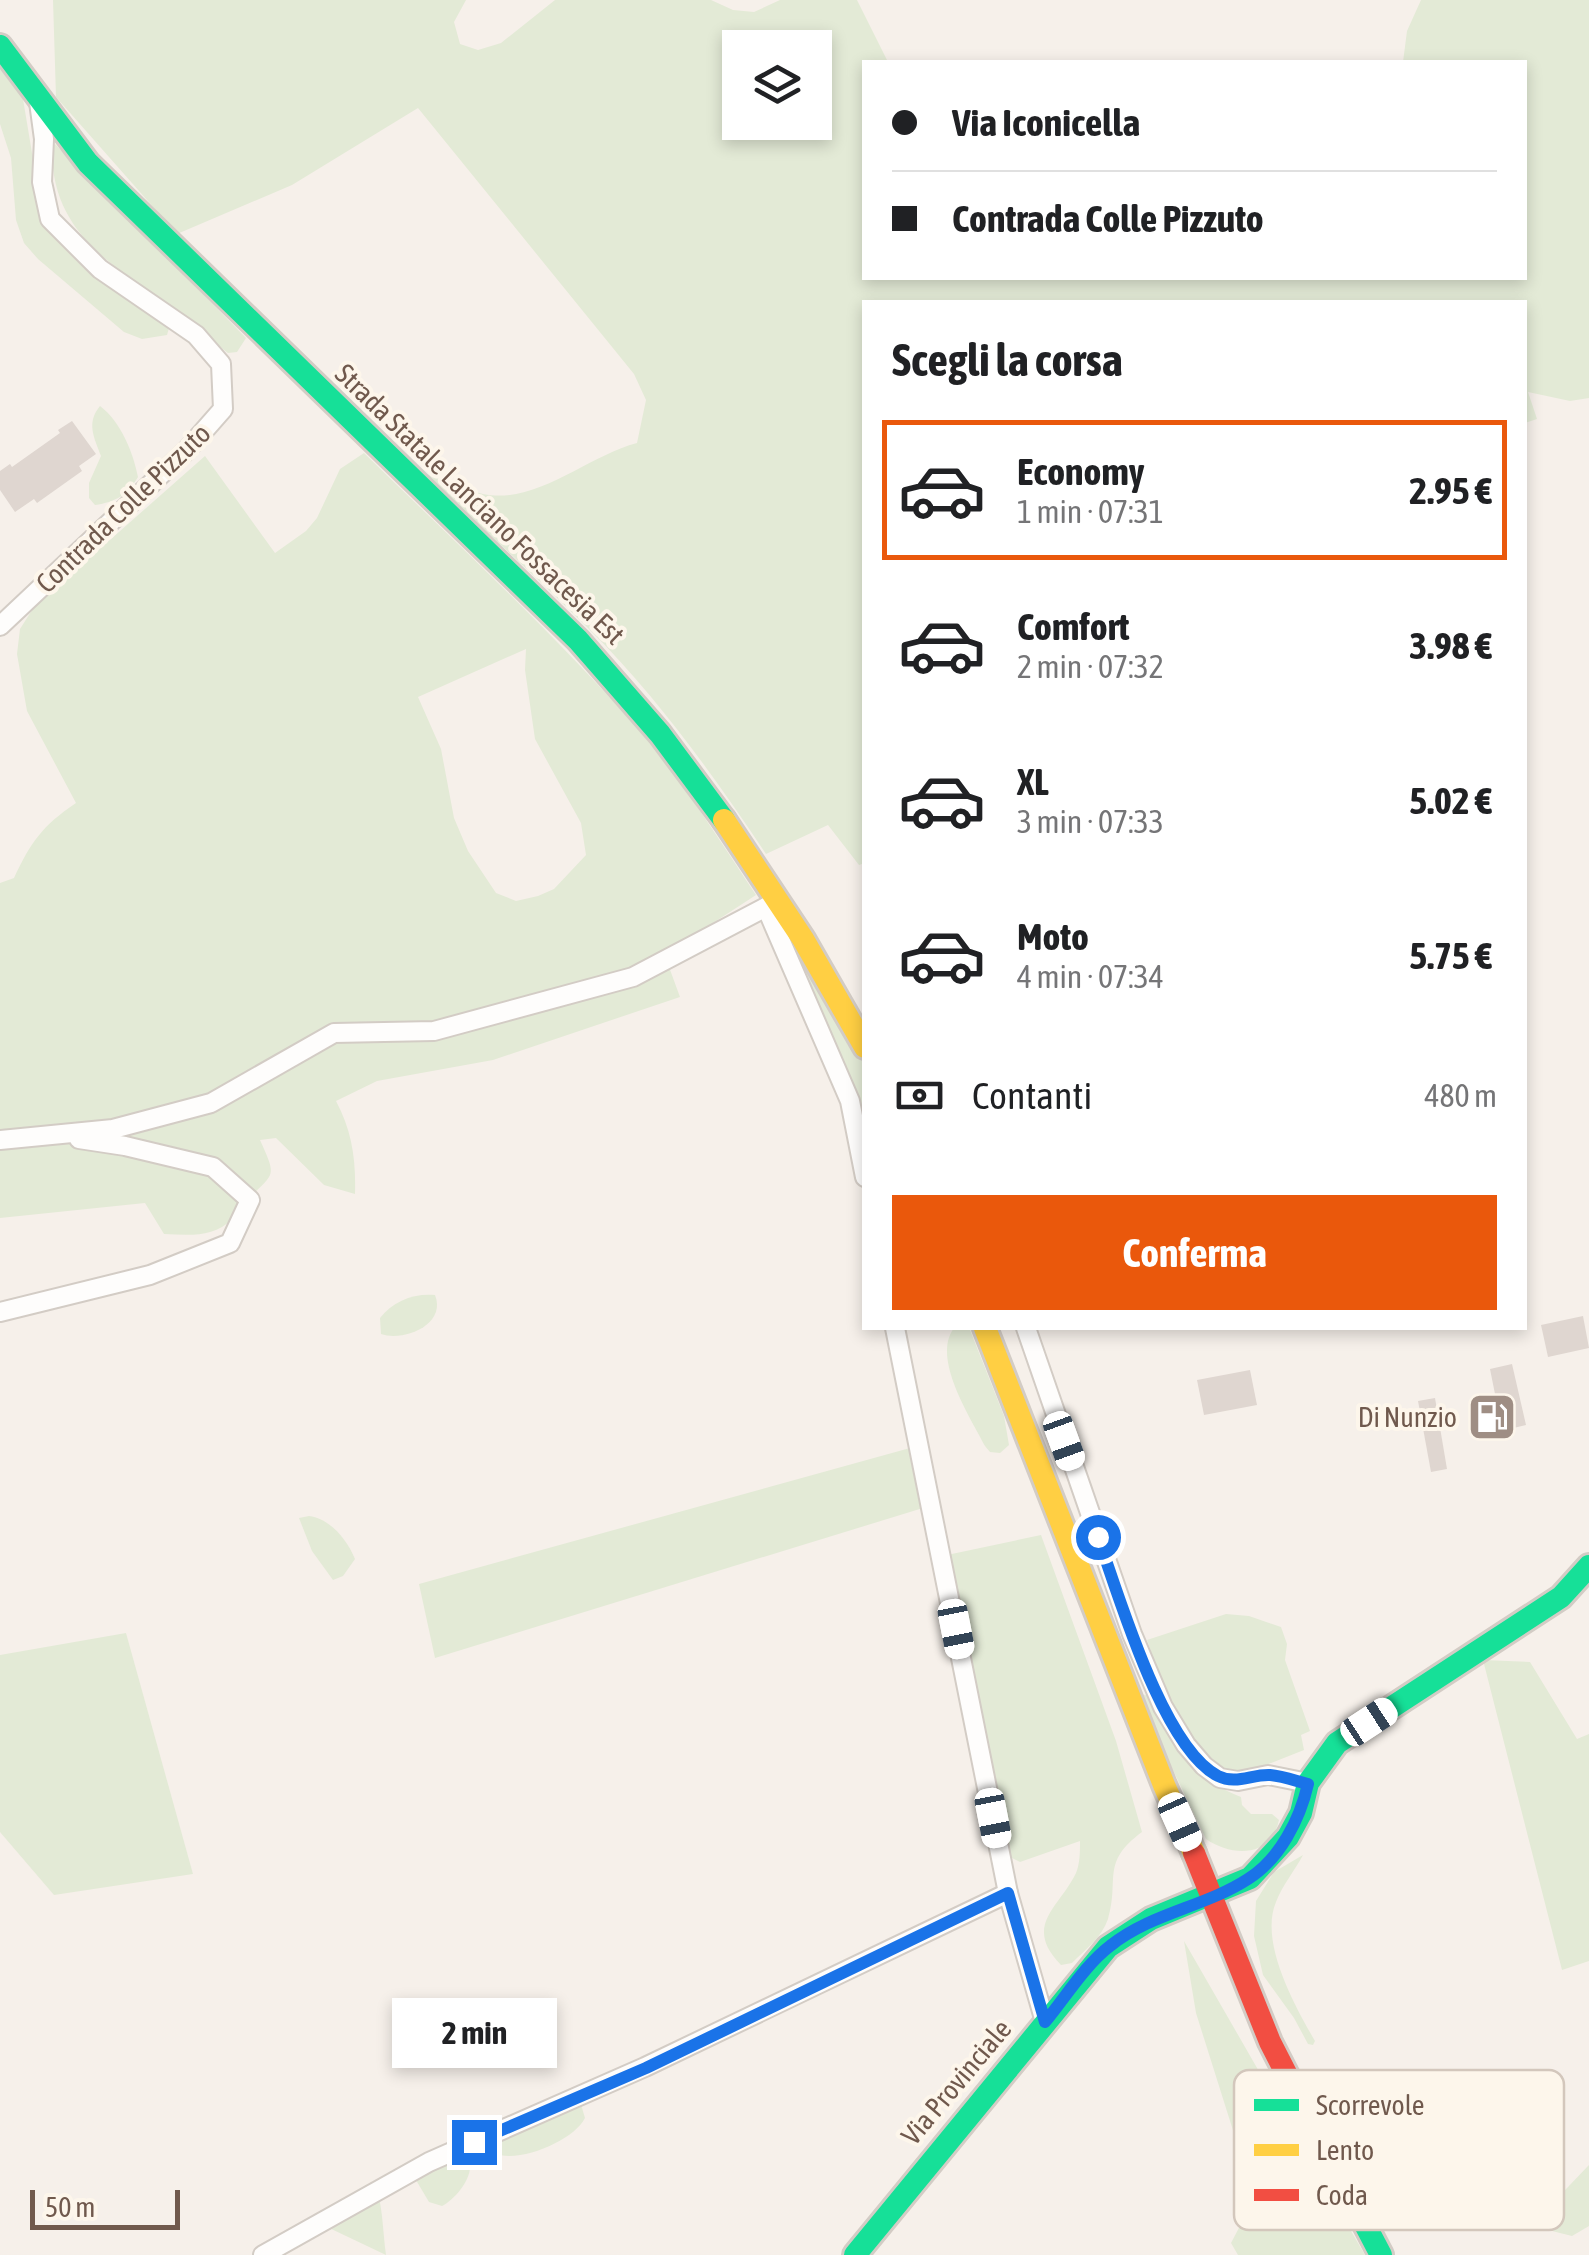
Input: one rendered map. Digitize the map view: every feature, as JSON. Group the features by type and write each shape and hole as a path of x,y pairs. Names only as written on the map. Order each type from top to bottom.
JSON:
{"main road":[{"name":"Strada Statale Lanciano Fossacesia Est","path":"0,46 88,162 578,640 668,741 723,817 773,904 862,1042"},
{"path":"985,1330 1164,1786 1285,2070"},
{"name":"Via Provinciale","path":"855,2255 1108,1947 1151,1919 1250,1878 1288,1837 1301,1813 1308,1784 1337,1744 1560,1597 1589,1566"},
{"path":"1368,2230 1381,2255"}],"street":[{"name":"Contrada Colle Pizzuto","path":"0,626 187,450 223,409 221,364 196,334 100,269 50,220 42,182 44,139 39,102"},
{"path":"0,1140 113,1129 211,1103 334,1033 434,1031 632,977 773,904 850,1101 862,1161"},
{"path":"0,1312 150,1275 230,1243 250,1200 213,1167 126,1146 50,1135"},
{"path":"895,1330 1008,1893 1045,2022"},
{"path":"1027,1330 1132,1634 1163,1707 1186,1745 1220,1778 1238,1781 1268,1775 1308,1784"},
{"path":"263,2255 429,2162 646,2068 1008,1893"}],"green space":[{"path":"53,0 466,0 454,22 460,44 478,50 501,43 555,0 711,0 733,10 754,12 780,0 857,0 887,60 862,60 862,280 1527,280 1527,60 1403,60 1407,31 1421,0 1589,0 1589,398 1570,401 1528,392 1537,419 1527,422 1527,300 862,300 862,864 828,825 766,854 684,738 616,657 424,473 483,494 503,496 542,486 637,443 646,400 634,374 418,108 292,185 177,234 56,97"},
{"path":"0,69 23,99 41,207 95,269 169,328 167,335 142,339 124,332 24,243 16,220 11,158 0,124"},
{"path":"55,144 246,338 237,352 228,353 89,243 62,202 54,176"},
{"path":"100,406 125,438 138,477 120,497 95,505 89,498 89,483 101,456 92,424"},
{"path":"364,453 571,657 669,768 756,895 673,949 669,967 680,997 493,1060 377,1081 336,1101 352,1146 355,1194 324,1185 276,1138 260,1140 271,1168 268,1179 217,1230 192,1235 164,1234 145,1203 0,1218 0,883 14,878 39,836 76,803 27,711 17,654 20,629 34,607 205,456 275,553 317,518 340,469","holes":["526,649 525,670 535,739 581,823 586,855 554,889 516,901 496,893 468,851 454,818 441,749 418,697"]},
{"path":"811,970 862,1058 862,1147 803,971"},
{"path":"435,1295 435,1315 421,1329 400,1336 381,1334 380,1318 391,1307 412,1297"},
{"path":"953,1330 970,1330 1004,1416 1009,1445 1000,1453 990,1452 985,1446 963,1404 950,1371 948,1341"},
{"path":"910,1448 923,1508 435,1658 419,1584"},
{"path":"309,1516 331,1526 352,1552 355,1559 343,1576 333,1580 312,1551 299,1518"},
{"path":"1041,1535 1116,1741 1142,1832 1116,1863 1111,1905 1102,1932 1072,1963 1061,1965 1050,1951 1044,1927 1076,1873 1080,1841 1020,1862 1010,1857 1001,1837 947,1555"},
{"path":"1226,1614 1249,1616 1281,1627 1287,1644 1285,1660 1310,1731 1301,1735 1304,1750 1238,1776 1203,1753 1190,1737 1169,1700 1147,1640"},
{"path":"126,1633 193,1874 54,1895 0,1832 0,1655"},
{"path":"1483,1660 1530,1662 1577,1739 1589,1734 1589,1961 1562,1970"},
{"path":"1136,1693 1154,1697 1186,1758 1207,1779 1241,1797 1242,1805 1251,1814 1272,1814 1279,1820 1268,1842 1238,1851 1206,1839"},
{"path":"1303,1855 1276,1902 1272,1936 1282,1973 1315,2041 1313,2045 1308,2044 1263,1975 1254,1936 1256,1901 1274,1872"},
{"path":"1184,1941 1258,2070 1234,2070 1234,2134 1196,2013"},
{"path":"580,2101 585,2118 552,2145 504,2156 483,2144"},
{"path":"458,2154 470,2167 464,2184 442,2206 429,2202 413,2175"},
{"path":"1589,2165 1589,2226 1572,2236 1552,2230 1564,2230 1564,2191"},
{"path":"378,2193 382,2216 386,2255 325,2226"},
{"path":"1238,2230 1351,2230 1365,2255 1238,2255 1231,2243"}],"building":[{"path":"72,421 96,454 79,466 82,471 37,503 34,499 15,512 0,490 0,471 10,464 12,467"},
{"path":"1583,1316 1589,1348 1548,1357 1541,1325"},
{"path":"1512,1364 1526,1425 1480,1436 1471,1399 1495,1394 1490,1369"},
{"path":"1250,1370 1257,1405 1204,1415 1197,1380"},
{"path":"1435,1398 1447,1469 1431,1472 1418,1401"}],"traffic: fast":[{"path":"0,46 88,163 578,640 660,734 724,820"},
{"path":"855,2255 1108,1947 1151,1919 1250,1878 1288,1837 1301,1813 1308,1783 1337,1743 1561,1597 1589,1566"},
{"path":"1368,2230 1381,2255"}],"traffic: slow":[{"path":"724,820 803,939 862,1042"},
{"path":"986,1330 1194,1853"}],"traffic: jam":[{"path":"1194,1853 1284,2070"}],"place":[{"name":"Di Nunzio","path":"1492,1417"}],"route":[{"path":"474,2142 646,2068 1008,1893 1045,2022 1108,1947 1151,1919 1250,1878 1288,1837 1301,1813 1308,1784 1268,1775 1238,1781 1220,1778 1186,1745 1163,1707 1132,1634 1098,1537"}]}
